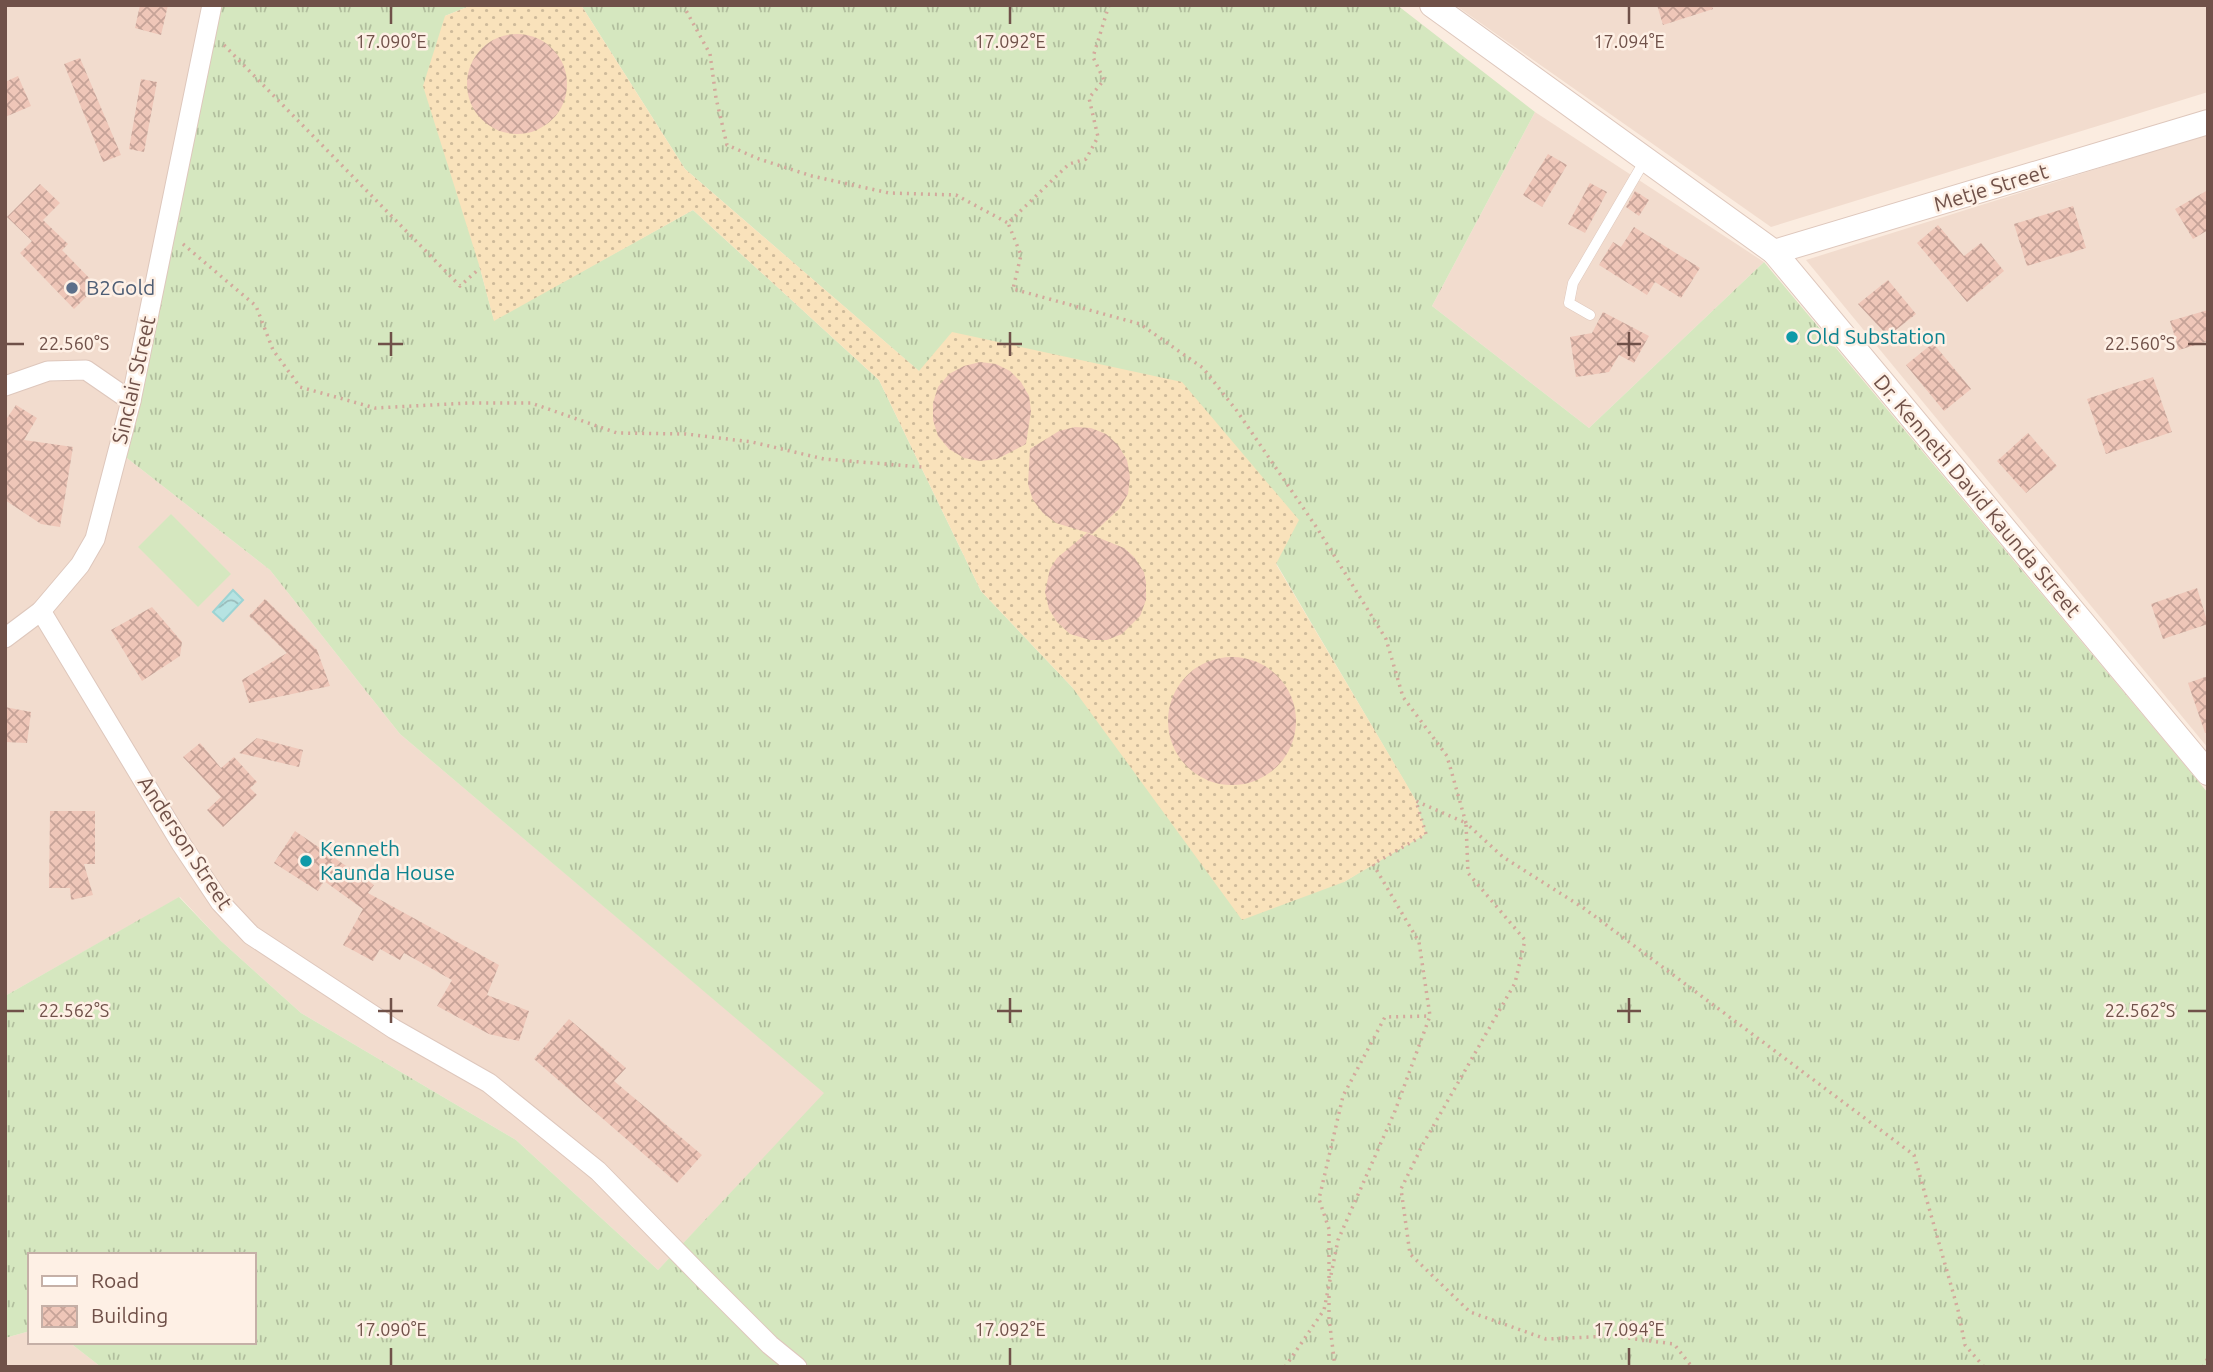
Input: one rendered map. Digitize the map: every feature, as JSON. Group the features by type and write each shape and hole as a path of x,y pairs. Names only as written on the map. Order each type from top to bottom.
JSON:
{"street":[{"name":"Sinclair Street","path":"5,638 41,611 80,565 95,539 131,401 212,5"},
{"name":"Dr. Kenneth David Kaunda Street","path":"1432,5 1774,252 2208,773"},
{"name":"Metje Street","path":"1774,252 2208,122"},
{"path":"5,386 48,371 86,370 131,401"},
{"name":"Anderson Street","path":"41,611 182,845 220,902 251,935 394,1029 489,1083 598,1171 770,1345 797,1367"}],"lane":[{"path":"1590,315 1569,303 1573,283 1645,160"}],"path":[{"path":"683,5 710,54 716,98 727,145 759,159 812,176 889,193 956,195 1008,223 1021,255 1013,289 1140,324 1203,368 1237,411 1317,528 1387,639 1403,697 1447,756 1466,823 1468,873 1525,940 1515,983 1435,1121 1401,1189 1410,1254 1470,1312 1546,1339 1612,1336 1674,1344 1692,1367"},
{"path":"1008,223 1069,164 1086,159 1098,137 1089,98 1104,80 1093,57 1109,5"},
{"path":"208,29 460,286 480,268"},
{"path":"166,229 256,306 273,350 300,387 375,408 531,403 617,433 686,434 752,442 824,459 922,467"},
{"path":"1285,1367 1324,1310 1338,1240 1395,1111 1430,1016 1419,942 1373,864 1426,834 1416,801 1466,823 1503,857 1607,925 1914,1155 1958,1310 1965,1345 1984,1367"},
{"path":"1335,1367 1329,1318 1329,1228 1319,1199 1343,1096 1385,1017 1430,1016"},
{"path":"2203,1367 2208,1358"}],"shaded area":[{"path":"5,5 212,5 118,451 270,570 400,734 825,1093 658,1270 516,1140 301,1013 221,941 180,897 5,996"},
{"path":"1455,5 2208,5 2208,92 1771,227"},
{"path":"1535,112 1764,262 1589,428 1432,306"},
{"path":"2208,134 2208,748 1806,260"},
{"path":"28,1332 28,1344 72,1344 101,1367 5,1367 5,1338"}],"green space":[{"path":"212,5 472,5 445,16 480,268 494,320 693,210 879,380 981,591 1072,687 1344,882 1373,864 1416,801 1276,563 920,372 685,169 581,5 1397,5 1535,112 1432,306 1589,428 1764,262 2208,793 2208,1367 101,1367 72,1344 256,1344 256,1253 28,1253 28,1332 5,1338 5,996 179,897 221,941 301,1013 516,1140 658,1270 824,1093 400,734 270,570 118,451"},
{"path":"171,514 231,574 198,607 138,547"}],"sand":[{"path":"472,5 581,5 685,169 919,371 952,332 1182,382 1299,520 1276,564 1416,801 1426,834 1344,882 1242,920 1072,687 981,591 879,380 693,210 494,321 423,86 445,16"}],"water":[{"path":"233,590 243,600 223,621 213,612"}],"building":[{"path":"140,5 168,5 161,35 135,28"},
{"path":"1657,5 1712,5 1713,9 1663,25"},
{"path":"517,34 536,37 553,48 564,65 567,84 564,103 553,120 536,131 517,134 498,131 481,120 470,103 467,84 470,65 481,48 498,37"},
{"path":"80,58 121,155 103,162 64,64"},
{"path":"18,76 31,106 5,117 5,82"},
{"path":"141,79 157,82 144,152 129,149"},
{"path":"1548,154 1567,165 1542,207 1523,195"},
{"path":"1590,183 1607,192 1585,233 1568,224"},
{"path":"40,184 60,203 43,220 68,244 62,250 97,286 74,309 20,253 32,241 7,217"},
{"path":"2208,190 2208,230 2193,239 2175,209"},
{"path":"1635,191 1649,200 1639,216 1626,207"},
{"path":"2073,206 2086,248 2027,266 2014,224"},
{"path":"1938,225 1964,256 1981,243 2004,271 1967,302 1917,243"},
{"path":"1634,227 1700,268 1681,298 1655,282 1647,295 1599,265 1613,242 1621,247"},
{"path":"1888,280 1916,314 1888,336 1858,304"},
{"path":"2208,310 2208,341 2179,350 2170,321"},
{"path":"1603,312 1649,336 1634,363 1619,355 1609,372 1576,377 1570,337 1592,333"},
{"path":"1933,343 1971,389 1944,411 1906,365"},
{"path":"980,362 996,364 1010,371 1021,382 1029,396 1031,411 1026,444 997,459 980,461 964,458 949,449 938,436 933,420 933,403 938,387 949,374"},
{"path":"2153,377 2172,432 2106,454 2087,399"},
{"path":"16,405 37,418 24,440 73,447 60,527 41,524 5,500 5,421"},
{"path":"1075,427 1091,428 1106,434 1118,445 1127,460 1130,477 1128,494 1119,509 1092,534 1056,523 1043,513 1033,500 1028,484 1030,449 1059,431"},
{"path":"2028,433 2057,466 2026,493 1997,461"},
{"path":"1087,533 1124,548 1144,572 1146,582 1146,600 1140,616 1122,634 1107,640 1090,640 1070,634 1057,622 1049,609 1045,592 1050,569 1057,558"},
{"path":"2197,588 2208,624 2163,639 2151,604"},
{"path":"265,599 317,650 330,686 249,703 242,680 287,653 249,616"},
{"path":"152,607 182,642 180,656 142,681 111,630"},
{"path":"1232,657 1256,662 1277,676 1291,697 1296,721 1291,745 1277,766 1256,780 1232,785 1208,780 1187,766 1173,745 1168,721 1173,697 1187,676 1208,662"},
{"path":"2208,676 2208,733 2205,733 2188,683"},
{"path":"5,707 31,712 27,743 5,742"},
{"path":"257,738 303,750 299,767 239,753"},
{"path":"200,743 221,768 234,757 257,782 250,788 257,795 223,827 207,810 221,797 183,757"},
{"path":"50,811 95,811 95,864 84,864 93,895 71,900 70,888 49,888"},
{"path":"295,831 374,885 368,893 499,965 487,995 529,1011 519,1041 489,1034 437,1006 452,980 404,953 400,960 380,949 373,961 343,945 363,909 324,881 318,891 274,863"},
{"path":"569,1019 626,1068 614,1081 702,1155 677,1183 534,1059"}],"place":[{"name":"B2Gold","path":"72,288"},
{"name":"Old Substation","path":"1792,337"},
{"name":"Kenneth Kaunda House","path":"306,861"}]}
